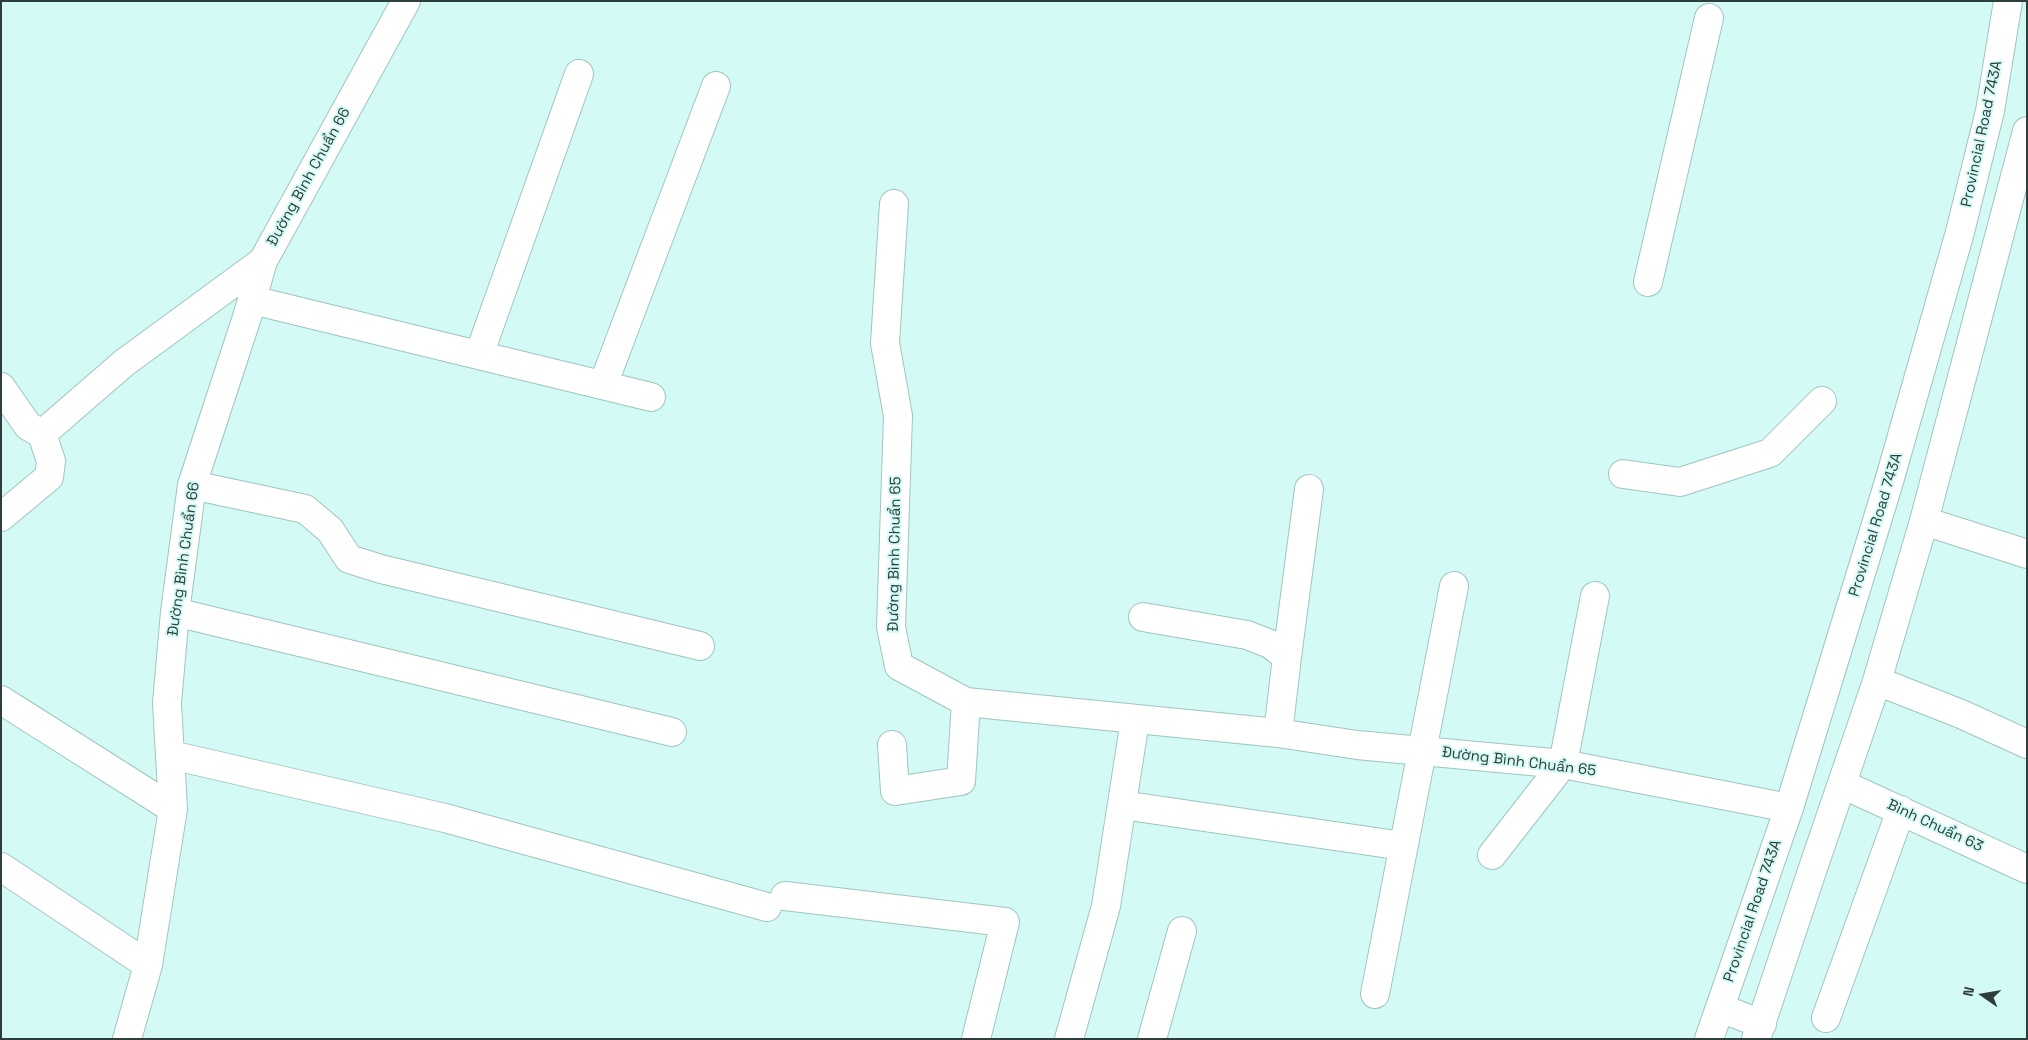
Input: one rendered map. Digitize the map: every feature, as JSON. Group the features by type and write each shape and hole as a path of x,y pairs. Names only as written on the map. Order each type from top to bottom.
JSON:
{"street":[{"name":"Đường Bình Chuẩn 66","path":"127,1039 148,965 174,809 167,703 175,612 192,485 263,261 406,1"},
{"name":"Provincial Road 743A","path":"1708,1039 1789,808 1888,486 1960,232 1990,111 2008,1"},
{"path":"1648,282 1709,18"},
{"path":"479,355 579,74"},
{"path":"603,385 716,86"},
{"path":"1720,1008 1759,1031 1812,868 1877,681 1924,522 2027,131"},
{"name":"Đường Bình Chuẩn 65","path":"894,204 885,343 898,416 891,627 899,666 966,702 1278,733 1357,745 1563,764 1789,808"},
{"path":"42,434 124,363 263,261"},
{"path":"252,300 651,397"},
{"path":"1,388 28,426 42,434 52,461 49,477 1,517"},
{"path":"1623,474 1680,482 1770,453 1822,402"},
{"path":"192,485 304,509 330,530 350,559 381,570 700,646"},
{"path":"1278,733 1309,489"},
{"path":"1924,522 2027,554"},
{"path":"1375,994 1454,586"},
{"path":"1492,855 1563,764 1595,596"},
{"path":"175,612 672,732"},
{"path":"1143,617 1247,635 1270,644 1287,657"},
{"path":"1877,681 1961,714 2027,744"},
{"path":"1,700 174,809"},
{"path":"892,745 895,790 961,781 966,702"},
{"path":"1069,1039 1106,906 1135,720"},
{"path":"171,755 445,818 776,902 1005,922 976,1039"},
{"name":"Bình Chuẩn 63","path":"1842,784 2027,869"},
{"path":"1122,805 1403,846"},
{"path":"1826,1018 1901,810"},
{"path":"1,867 148,965"},
{"path":"1152,1039 1182,931"}]}
